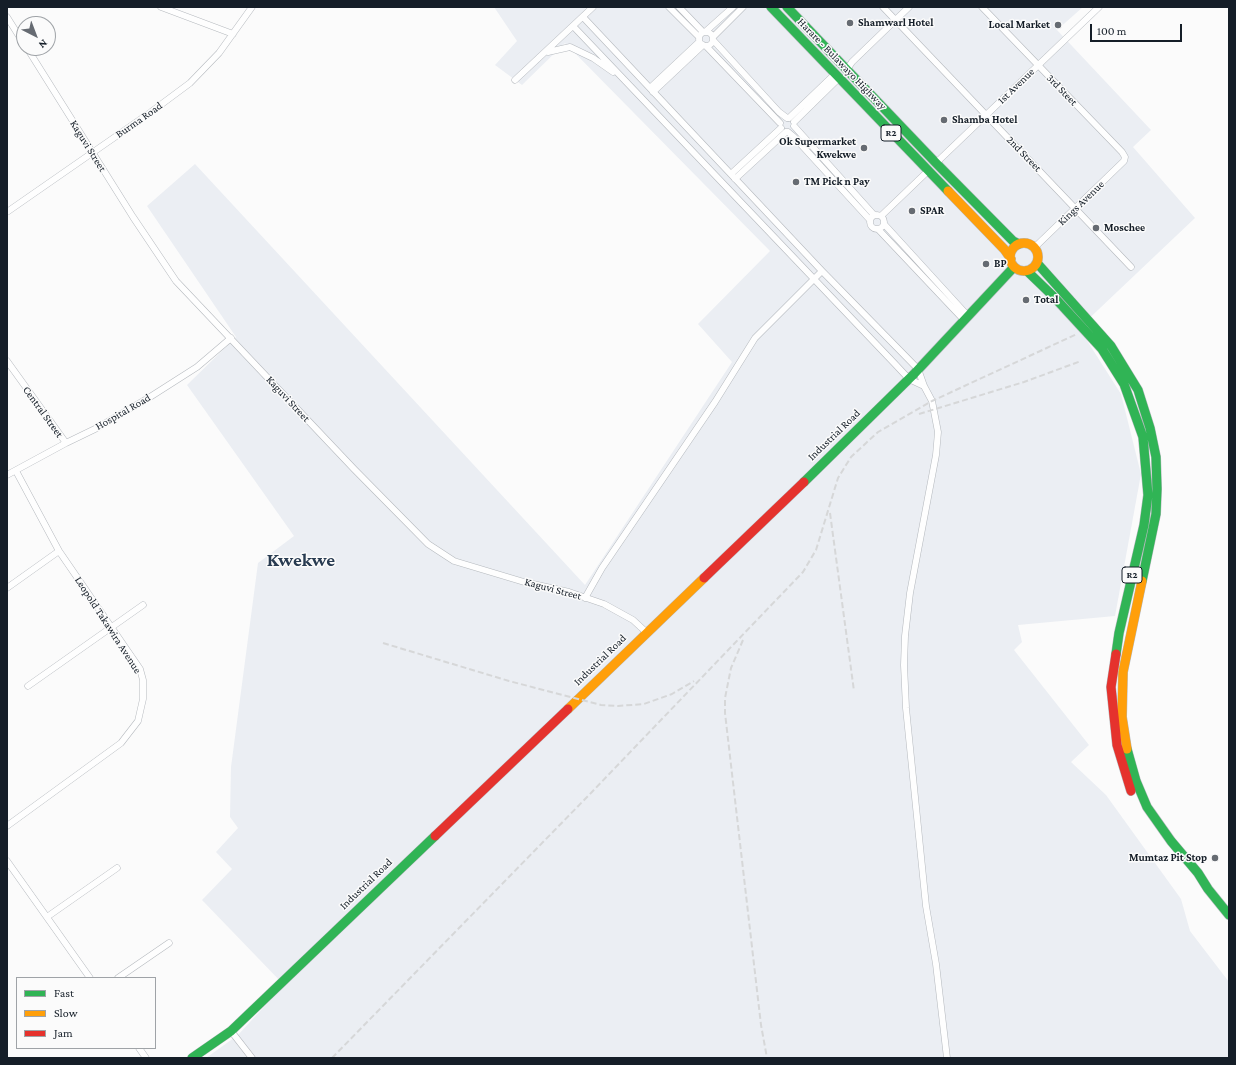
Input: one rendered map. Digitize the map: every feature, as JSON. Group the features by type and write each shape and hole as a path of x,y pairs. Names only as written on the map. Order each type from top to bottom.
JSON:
{"main road":[{"name":"Harare - Bulawayo Highway","path":"771,7 1004,249 1012,263"},
{"name":"Harare - Bulawayo Highway","path":"787,7 848,66 936,163 987,215 1019,244 1028,244 1034,248"},
{"path":"978,223 987,215"},
{"path":"1012,263 1012,250 1019,244"},
{"path":"1027,271 1035,267 1037,263 1038,253 1034,248"},
{"name":"R2","path":"1012,263 1018,270 1027,271 1059,294 1111,346 1138,390 1150,428 1156,457 1156,514 1123,672 1122,717 1129,757 1136,782 1147,806 1171,841 1198,873 1208,889 1229,915"},
{"name":"Industrial Road","path":"192,1058 231,1031 646,632 737,547 909,379 966,318 1012,263"},
{"name":"R2","path":"1037,263 1059,294"}],"street":[{"path":"161,7 233,34"},
{"name":"Burma Road","path":"7,212 151,112 190,83 219,53 252,7"},
{"path":"515,80 593,7"},
{"path":"669,7 702,39 784,129 794,137 875,217 884,220 884,224 966,318"},
{"path":"679,7 702,39 710,44 713,38 743,7"},
{"path":"652,90 733,7"},
{"name":"2nd Street","path":"883,7 1131,267"},
{"path":"791,121 910,7"},
{"name":"3rd Steet","path":"982,7 1122,152 1125,157"},
{"name":"1st Avenue","path":"875,217 928,171 1099,7"},
{"path":"7,16 16,31"},
{"path":"583,16 822,272 918,369 935,410 938,432 930,494 908,612 905,636 905,683 926,906 936,964 947,1058"},
{"path":"573,26 812,280 909,379 924,386"},
{"path":"702,39 710,33 779,112 791,121 875,217"},
{"path":"543,55 553,50 570,47 593,58 624,80"},
{"name":"Kaguvi Street","path":"32,56 92,152 176,281 364,479 428,544 439,553 454,561 585,598 620,612 633,620 646,632"},
{"path":"784,129 782,120 791,121"},
{"path":"784,129 792,130 791,121"},
{"path":"733,177 784,129"},
{"name":"Kings Avenue","path":"1034,248 1124,161 1125,157"},
{"path":"759,223 768,214"},
{"path":"875,217 872,227 878,229 966,318"},
{"path":"878,229 884,224"},
{"path":"585,598 602,568 715,402 755,338 812,280 822,272"},
{"name":"Hospital Road","path":"7,475 97,428 197,367 231,338"},
{"name":"Central Street","path":"7,361 66,443"},
{"name":"Leopold Takawira Avenue","path":"7,826 121,743 138,722 143,699 143,680 140,670 59,551 16,471"},
{"path":"7,588 59,551"},
{"path":"28,686 143,605"},
{"path":"7,861 89,977"},
{"path":"47,917 117,868"},
{"path":"1215,898 1229,908"},
{"path":"119,977 169,942"},
{"path":"231,1031 252,1058"},
{"path":"140,1049 146,1058"}],"shaded area":[{"name":"Kwekwe","path":"494,7 1083,7 1057,30 1151,130 1133,147 1195,218 1079,328 1121,394 1141,474 1115,616 1018,625 1022,642 1014,650 1089,745 1071,762 1106,795 1181,899 1190,931 1229,982 1229,1058 206,1058 238,1035 284,985 202,900 232,869 216,852 238,828 230,817 231,767 258,563 294,536 187,385 236,337 147,206 195,164 585,585 732,362 698,324 770,251 565,43 522,85 495,65 517,41"}],"railway":[{"path":"332,1058 589,795 803,572 816,550 838,478 851,457 878,432 932,401 1077,334"},
{"path":"919,414 1024,382 1081,361"},
{"path":"830,513 854,691"},
{"path":"743,640 731,668 725,698 725,713 761,1025 767,1058"},
{"path":"383,643 509,681 601,705 618,706 644,704 672,694 694,681"}],"traffic: fast":[{"path":"771,7 948,191"},
{"path":"787,7 936,163 1013,241 1019,244"},
{"path":"1037,263 1111,346 1138,390 1150,428 1156,457 1157,489 1156,514 1142,581"},
{"path":"804,482 914,374 1014,267"},
{"path":"1027,271 1055,298 1102,349 1124,384 1143,437 1148,495 1144,525 1119,633 1116,654"},
{"path":"1127,749 1136,781 1147,807 1171,841 1198,873 1208,889 1229,915"},
{"path":"192,1058 231,1031 435,836"}],"traffic: slow":[{"path":"948,191 1004,249 1011,259"},
{"path":"1024,243 1034,247 1038,257 1034,267 1024,271 1014,267 1010,257 1014,247 1024,243"},
{"path":"568,709 704,578"},
{"path":"1127,749 1122,717 1123,672 1142,581"}],"traffic: jam":[{"path":"704,578 804,482"},
{"path":"1116,654 1111,687 1117,745 1131,791"},
{"path":"435,836 568,709"}],"place":[{"name":"Shamwarl Hotel","path":"850,23"},
{"name":"Local Market","path":"1058,25"},
{"name":"Shamba Hotel","path":"944,120"},
{"name":"Ok Supermarket Kwekwe","path":"864,148"},
{"name":"TM Pick n Pay","path":"796,182"},
{"name":"SPAR","path":"912,211"},
{"name":"Moschee","path":"1096,228"},
{"name":"BP","path":"986,264"},
{"name":"Total","path":"1026,300"},
{"name":"Mumtaz Pit Stop","path":"1215,858"}],"district":[{"name":"Kwekwe","path":"301,560"}]}
